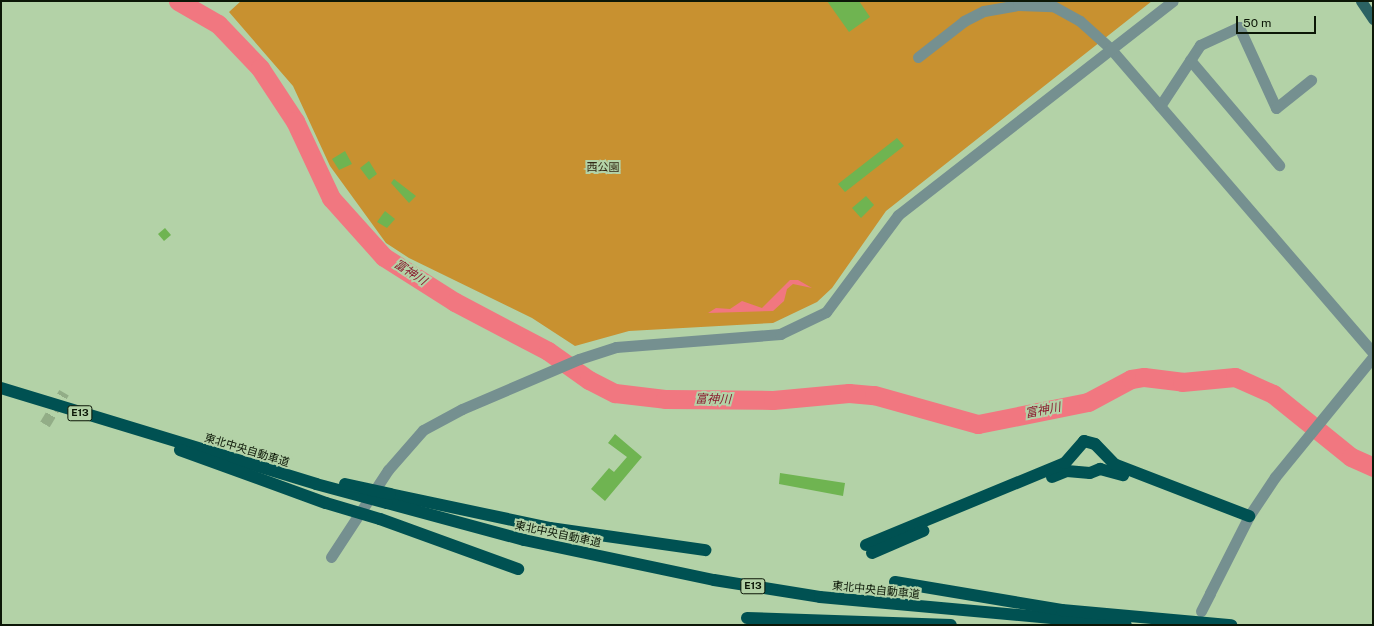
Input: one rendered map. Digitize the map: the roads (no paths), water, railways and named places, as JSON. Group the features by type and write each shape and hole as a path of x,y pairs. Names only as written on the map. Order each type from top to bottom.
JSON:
{"highway":[{"name":"東北中央自動車道","path":"1,388 237,461 388,499 524,540 798,594 941,611 1126,625"},
{"path":"144,432 197,458 326,503 380,519 518,569"},
{"path":"1084,441 1095,444 1114,464 1249,516 1210,507 1111,470 1067,471 869,549 1065,463 1084,441"},
{"path":"388,499 550,528 705,550"},
{"path":"895,582 1062,610 1231,625"},
{"path":"747,618 950,625"}],"main road":[{"path":"1361,1 1373,19"}],"street":[{"path":"331,557 388,470 423,430 462,409 556,372 579,360 616,346 750,339 802,326 826,312 898,216 1110,48 1173,1"},
{"path":"918,57 971,18 984,11 1018,5 1053,6 1094,30 1373,353"},
{"path":"1160,106 1200,45 1240,27 1276,108 1310,80"},
{"path":"1190,60 1279,165"},
{"path":"1202,611 1249,516 1305,437 1373,357"}],"waterway":[{"name":"富神川","path":"178,1 218,24 260,68 295,121 331,198 384,257 455,302 548,351 589,380 615,393 665,399 773,400 849,393 874,395 978,424 1088,402 1131,379 1144,377 1182,382 1235,377 1273,394 1351,457 1373,467"}],"tunnel":[{"path":"45,424 64,392"}],"park label":[{"name":"西公園","path":"603,167"}]}
